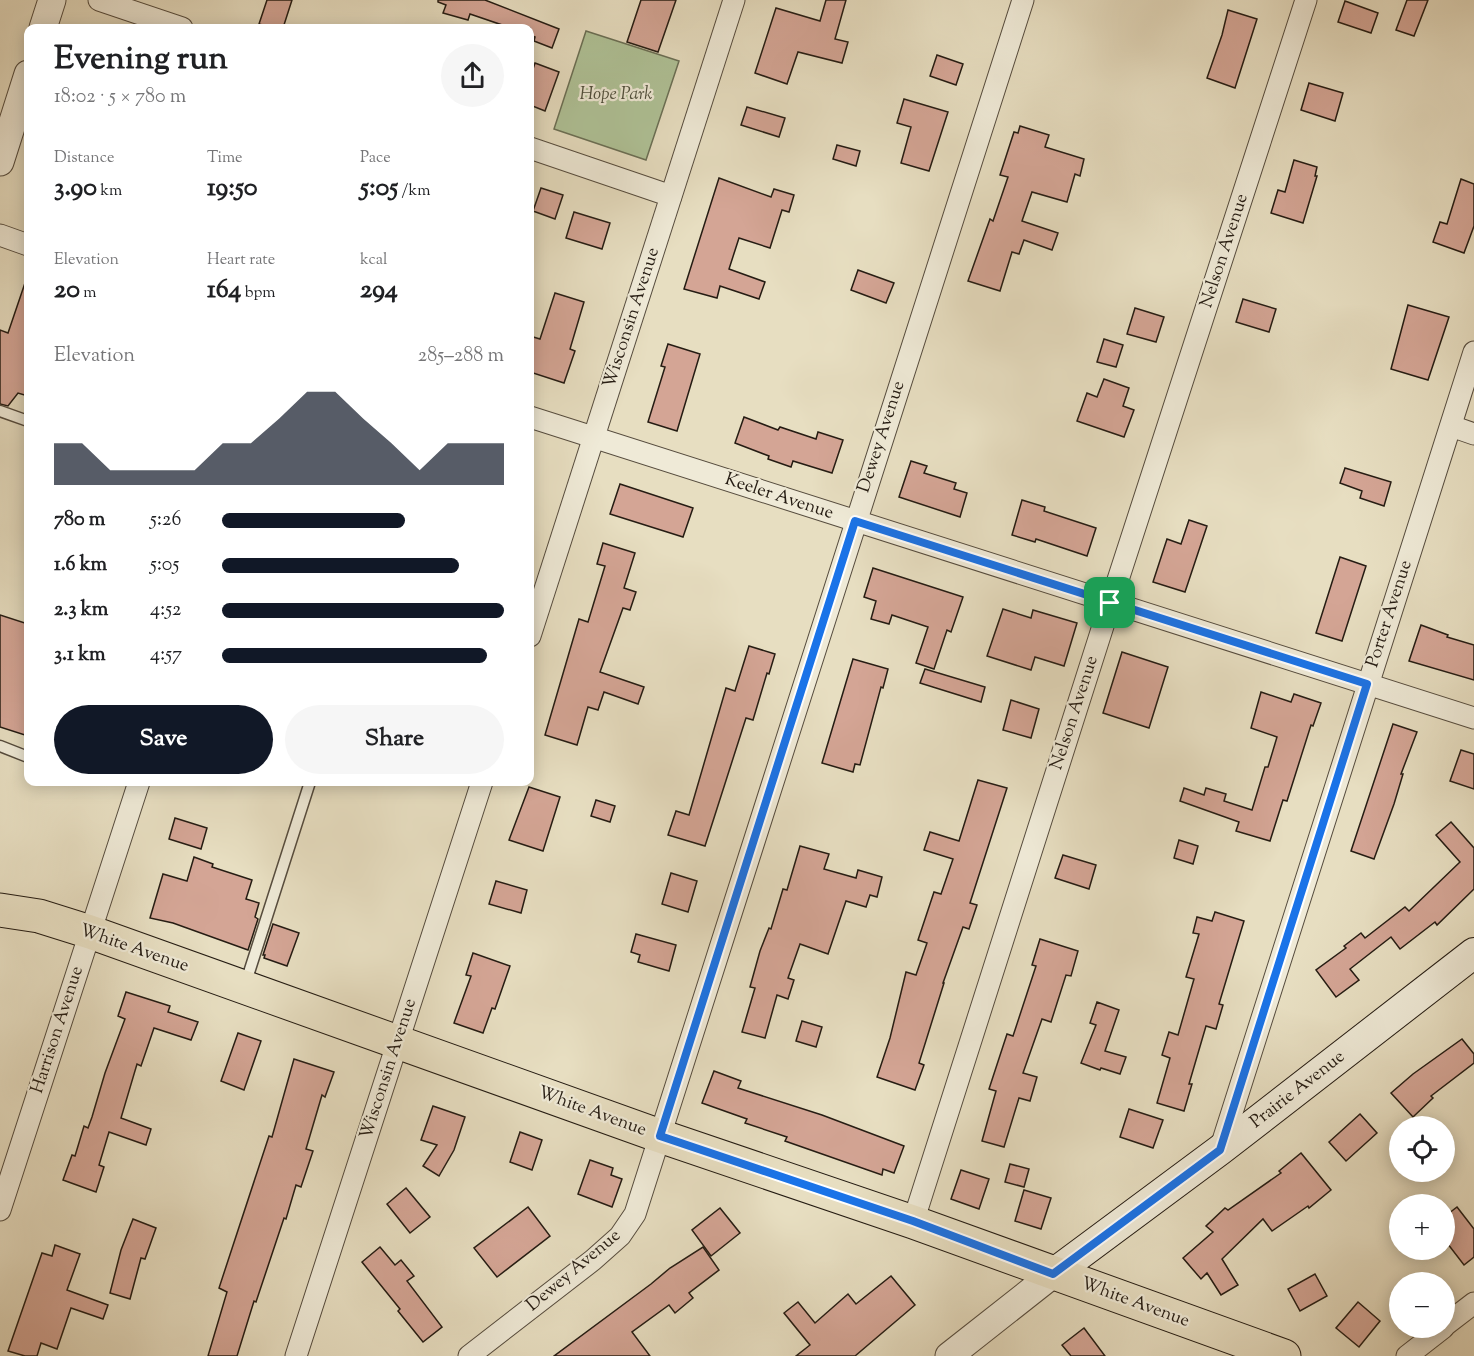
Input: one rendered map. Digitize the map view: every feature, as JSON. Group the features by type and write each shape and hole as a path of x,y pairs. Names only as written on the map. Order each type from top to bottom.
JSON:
{"main road":[{"name":"White Avenue","path":"0,910 39,916 90,932 660,1136 913,1221 1053,1274 1284,1356"},
{"name":"Prairie Avenue","path":"1053,1274 1220,1150 1474,953"}],"street":[{"path":"44,24 52,0"},
{"path":"99,0 170,24"},
{"name":"Wisconsin Avenue","path":"534,624 734,0"},
{"name":"Dewey Avenue","path":"470,1356 593,1260 620,1236 635,1214 1023,0"},
{"name":"Nelson Avenue","path":"913,1221 1110,603 1306,0"},
{"path":"0,162 24,87"},
{"path":"534,149 671,196"},
{"path":"0,235 24,244"},
{"name":"Porter Avenue","path":"1220,1150 1474,352"},
{"name":"Keeler Avenue","path":"534,418 1474,718"},
{"path":"1451,426 1474,434"},
{"name":"Harrison Avenue","path":"0,1210 138,786"},
{"name":"Wisconsin Avenue","path":"296,1356 481,786"},
{"name":"Prairie Avenue","path":"949,1356 1053,1274"},
{"path":"1455,1318 1474,1303"},
{"path":"1407,1356 1430,1338"}],"lane":[{"path":"0,411 24,420"},
{"path":"0,746 24,755"},
{"path":"244,988 309,786"}],"green space":[{"name":"Hope Park","path":"586,31 679,61 646,160 554,129"}],"building":[{"path":"267,0 292,0 284,24 259,24"},
{"path":"438,0 485,0 559,29 552,48 534,41 534,24 499,24 470,14 468,20 443,13 446,5"},
{"path":"641,0 676,0 658,52 627,42"},
{"path":"826,0 846,0 835,39 848,42 842,63 798,52 787,84 755,73 776,8 820,21"},
{"path":"1407,0 1428,0 1414,36 1396,30"},
{"path":"1345,1 1378,13 1371,33 1338,22"},
{"path":"1228,10 1257,19 1235,88 1207,78"},
{"path":"937,55 963,64 956,85 930,76"},
{"path":"535,63 559,72 545,111 534,107"},
{"path":"1309,83 1343,93 1335,121 1301,110"},
{"path":"904,99 948,112 929,171 901,163 911,127 897,123"},
{"path":"747,107 785,118 779,137 741,125"},
{"path":"1020,126 1049,135 1045,147 1084,159 1080,176 1075,174 1067,202 1032,192 1022,221 1058,233 1052,250 1024,240 1019,254 1012,252 1000,291 968,281 1008,177 1000,175 1014,132 1018,133"},
{"path":"837,145 860,151 856,166 833,159"},
{"path":"1294,160 1317,167 1315,176 1317,176 1303,223 1271,213 1278,190 1285,192"},
{"path":"719,178 771,197 774,189 794,195 789,212 782,210 770,248 739,238 729,269 765,282 759,299 720,286 717,298 684,289"},
{"path":"1461,179 1474,184 1474,226 1464,253 1433,242 1440,222 1447,224"},
{"path":"541,188 563,195 555,219 534,211"},
{"path":"574,212 610,223 602,249 566,238"},
{"path":"858,270 894,283 886,303 851,290"},
{"path":"24,286 24,395 18,393 8,406 0,404 0,330 8,333"},
{"path":"555,293 584,302 570,349 575,351 564,383 534,373 534,337 540,339"},
{"path":"1243,299 1276,309 1269,332 1236,322"},
{"path":"1408,305 1449,317 1428,380 1391,369"},
{"path":"1135,308 1164,317 1156,342 1127,334"},
{"path":"1104,339 1123,345 1116,367 1097,362"},
{"path":"668,344 700,354 677,431 648,422 665,367 661,366"},
{"path":"1104,379 1129,388 1123,406 1134,410 1124,437 1077,421 1087,393 1097,397"},
{"path":"744,417 778,430 780,427 816,439 818,432 843,440 832,473 793,461 791,467 735,443"},
{"path":"911,461 927,466 924,473 956,483 954,489 967,493 960,517 899,497"},
{"path":"1345,468 1391,482 1384,506 1360,498 1362,491 1340,483"},
{"path":"620,484 693,508 683,537 610,514"},
{"path":"1022,500 1045,507 1044,511 1096,528 1087,556 1036,539 1035,542 1012,535"},
{"path":"1189,520 1207,526 1185,592 1153,582 1167,539 1181,544"},
{"path":"603,543 635,553 624,588 636,592 630,610 623,608 600,672 644,687 638,704 604,692 598,710 588,707 577,745 545,735 579,619 588,622 605,566 597,564"},
{"path":"1340,557 1366,566 1342,641 1316,633"},
{"path":"873,568 963,597 951,632 947,630 934,669 916,663 928,627 892,615 889,624 871,619 876,601 864,597"},
{"path":"1003,609 1031,618 1033,610 1077,623 1064,666 1035,657 1031,670 987,656"},
{"path":"0,615 24,623 24,735 0,727"},
{"path":"1421,625 1448,635 1447,637 1474,645 1474,680 1409,661"},
{"path":"749,646 775,654 753,720 746,718 705,846 668,835 676,811 689,815 726,688 735,691"},
{"path":"1122,652 1168,667 1149,728 1103,713"},
{"path":"853,659 888,669 860,765 855,764 853,772 822,763"},
{"path":"925,669 985,687 981,702 920,683"},
{"path":"1261,692 1291,702 1294,694 1321,703 1313,726 1311,725 1287,801 1283,800 1270,841 1236,831 1239,822 1180,801 1184,788 1204,795 1206,788 1226,794 1224,801 1252,810 1277,737 1251,728"},
{"path":"1011,700 1039,709 1031,738 1003,730"},
{"path":"1393,724 1417,732 1374,859 1351,851"},
{"path":"1461,750 1474,754 1474,789 1450,781"},
{"path":"978,780 1007,788 970,903 977,905 969,929 963,927 943,983 919,1063 924,1065 915,1090 877,1077 890,1038 906,972 916,975 927,943 918,940 934,892 941,894 953,859 924,850 930,832 959,841"},
{"path":"529,787 560,797 543,851 509,840"},
{"path":"596,800 615,806 610,822 591,816"},
{"path":"175,818 207,828 201,849 169,839"},
{"path":"1451,822 1474,848 1474,889 1437,925 1435,922 1400,949 1391,937 1350,969 1359,980 1336,997 1316,970 1346,948 1344,946 1361,933 1365,938 1405,907 1409,911 1460,862 1436,835"},
{"path":"1179,840 1198,846 1193,864 1174,858"},
{"path":"800,846 829,854 824,869 856,878 858,870 882,877 877,897 870,895 866,907 846,901 828,954 800,944 788,978 794,980 788,999 777,995 765,1038 742,1032 755,988 750,987 760,951 769,928 771,929 783,889 787,890"},
{"path":"1063,855 1096,865 1089,889 1055,878"},
{"path":"194,857 213,864 212,867 252,880 246,899 259,903 255,917 258,919 248,950 173,923 150,918 163,874 187,881"},
{"path":"671,873 697,881 688,912 662,904"},
{"path":"496,881 527,890 521,913 489,904"},
{"path":"1215,912 1244,921 1219,1004 1223,1005 1216,1029 1206,1026 1189,1084 1192,1084 1184,1111 1157,1103 1170,1058 1162,1055 1169,1032 1178,1035 1194,979 1186,977 1199,934 1193,933 1197,917 1212,921"},
{"path":"273,924 299,933 287,966 264,958 265,955 263,955"},
{"path":"636,934 676,945 669,971 638,962 640,955 631,952"},
{"path":"1040,939 1078,951 1071,976 1066,975 1051,1022 1042,1019 1023,1073 1037,1077 1030,1101 1019,1098 1004,1147 982,1141 996,1091 989,1089 1007,1034 1013,1036 1036,966 1032,965"},
{"path":"473,953 510,966 495,1009 492,1008 483,1033 454,1023 471,976 466,975"},
{"path":"126,992 170,1006 168,1012 198,1022 191,1040 154,1028 141,1066 137,1064 121,1118 151,1129 146,1145 109,1132 99,1165 104,1167 96,1192 63,1180 72,1155 75,1156 84,1126 88,1128 125,1019 118,1016"},
{"path":"1097,1002 1119,1010 1105,1051 1126,1057 1120,1074 1081,1063 1096,1025 1090,1023"},
{"path":"802,1021 822,1027 816,1047 796,1041"},
{"path":"238,1033 261,1041 244,1090 221,1081"},
{"path":"1462,1039 1474,1054 1474,1063 1431,1096 1433,1098 1414,1116 1391,1093 1413,1074"},
{"path":"294,1059 334,1072 325,1097 322,1095 306,1149 313,1151 301,1187 296,1185 256,1302 254,1301 237,1356 208,1356 227,1292 219,1288 269,1136 272,1137"},
{"path":"714,1071 741,1081 738,1088 822,1115 904,1146 894,1173 883,1169 882,1175 785,1141 787,1137 745,1123 747,1119 702,1103"},
{"path":"433,1106 465,1117 454,1150 439,1176 423,1166 437,1145 421,1140"},
{"path":"1129,1109 1163,1120 1153,1148 1120,1137"},
{"path":"1360,1114 1377,1133 1346,1161 1329,1142"},
{"path":"520,1132 542,1140 532,1170 510,1162"},
{"path":"1301,1153 1331,1190 1309,1208 1308,1206 1272,1231 1263,1219 1222,1259 1238,1285 1221,1295 1207,1273 1201,1279 1183,1258 1213,1232 1206,1226 1225,1208 1228,1210 1281,1173 1279,1171"},
{"path":"590,1160 613,1168 611,1175 622,1179 612,1207 578,1194"},
{"path":"1010,1164 1029,1169 1024,1187 1005,1182"},
{"path":"961,1170 989,1179 979,1209 951,1199"},
{"path":"406,1188 430,1217 410,1233 387,1204"},
{"path":"1024,1190 1051,1198 1041,1229 1015,1221"},
{"path":"528,1207 550,1236 497,1277 474,1248"},
{"path":"1457,1207 1474,1229 1474,1257 1464,1265 1455,1253 1455,1209"},
{"path":"720,1208 740,1233 711,1256 692,1230"},
{"path":"133,1219 156,1228 145,1259 141,1258 130,1299 110,1293 121,1250"},
{"path":"55,1245 80,1254 67,1290 108,1305 103,1319 71,1308 57,1349 41,1343 37,1356 25,1356 8,1351 42,1253 52,1256"},
{"path":"380,1247 395,1265 401,1260 414,1276 407,1281 442,1327 423,1342 362,1262"},
{"path":"703,1247 719,1270 689,1293 693,1298 675,1313 669,1305 632,1332 650,1356 554,1356 670,1268"},
{"path":"1315,1274 1327,1296 1300,1311 1288,1289"},
{"path":"891,1276 915,1305 855,1356 796,1356 810,1345 784,1313 798,1302 815,1323 848,1294 856,1304"},
{"path":"1358,1302 1380,1321 1359,1347 1336,1328"},
{"path":"1084,1328 1105,1356 1071,1356 1062,1345"}],"route":[{"path":"855,521 1110,603 1367,684 1220,1150 1053,1274 913,1221 660,1136 855,521"}]}
